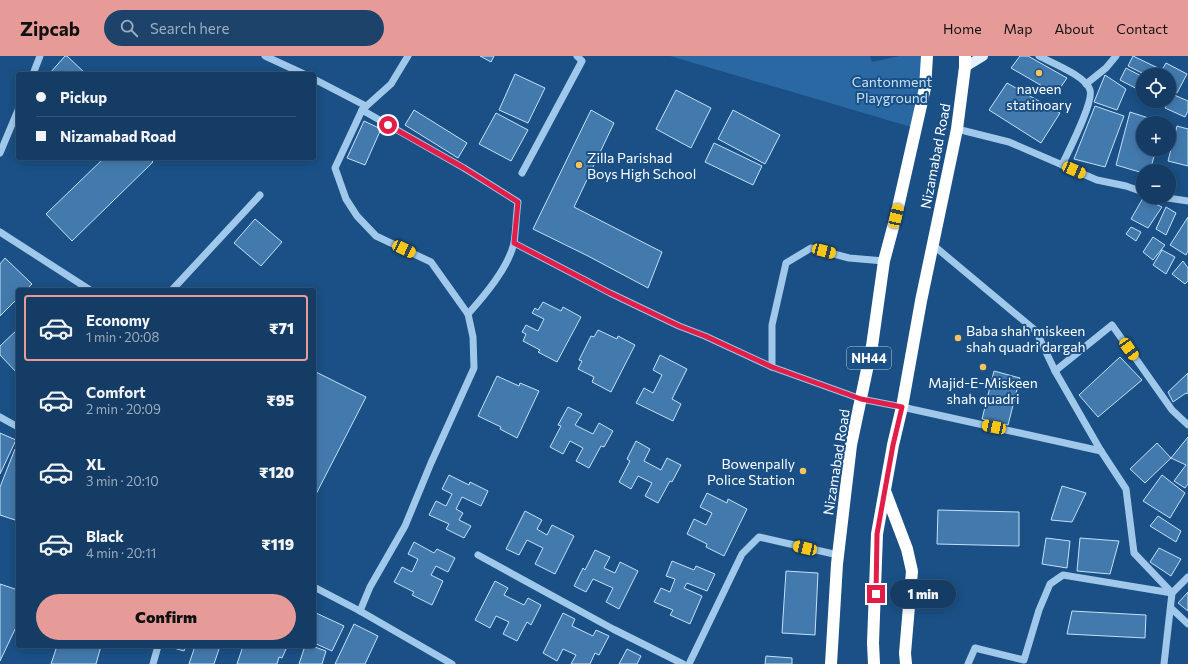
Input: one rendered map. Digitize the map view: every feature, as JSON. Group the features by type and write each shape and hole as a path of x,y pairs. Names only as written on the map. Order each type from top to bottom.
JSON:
{"highway":[{"name":"Nizamabad Road","path":"831,664 838,555 851,445 872,346 884,261 926,88 927,56"},
{"name":"Nizamabad Road","path":"874,664 873,643 877,534 921,301 957,129 965,62"},
{"path":"885,490 907,549 912,571 905,653 906,664"}],"main road":[{"path":"965,62 983,56"}],"street":[{"path":"34,72 40,56"},
{"path":"266,56 300,72"},
{"path":"360,611 370,587 404,526 431,462 474,368 473,337 468,314 431,262 376,236 357,216 346,199 335,168 364,108 391,84 408,56"},
{"path":"522,172 582,61 577,56"},
{"path":"1039,56 1078,76 1090,90 1090,97 1084,118 1062,165"},
{"path":"1086,84 1106,68 1116,56"},
{"path":"316,80 464,168 518,202 514,243 509,256 489,290 468,314"},
{"path":"0,153 16,115"},
{"path":"957,129 1009,142 1097,180 1136,190"},
{"path":"174,288 260,195"},
{"path":"1176,199 1188,201"},
{"path":"0,232 87,288"},
{"path":"514,243 610,293 679,326 705,336 772,367 861,399 1101,451"},
{"path":"933,245 1036,331 1055,371 1101,451 1126,489 1134,553 1172,593"},
{"path":"772,367 772,325 786,262 811,248 849,258 884,261"},
{"path":"1055,371 1112,325 1172,410 1188,425"},
{"path":"0,417 16,426"},
{"path":"689,664 742,554 759,537 838,555"},
{"path":"478,556 613,629 683,664"},
{"path":"968,664 975,648 1024,660 1039,610 1050,584 1063,575 1172,593"},
{"path":"1164,664 1172,593 1188,577"},
{"path":"316,588 360,611 452,664"},
{"path":"1171,608 1188,624"},
{"path":"153,664 157,648"}],"green space":[{"name":"Cantonment Playground","path":"670,56 870,56 872,62 899,56 928,56 918,129"}],"building":[{"path":"65,56 67,56 84,72 51,72"},
{"path":"480,56 494,56 491,62"},
{"name":"naveen statinoary","path":"1020,56 1028,56 1067,78 1056,94 1011,68"},
{"path":"1133,56 1158,68 1136,68 1136,70 1128,66"},
{"path":"1166,63 1176,68 1163,68"},
{"path":"1126,68 1136,73 1136,88 1120,80"},
{"path":"1176,68 1187,74 1176,92"},
{"path":"515,74 545,88 528,123 499,110"},
{"path":"1105,75 1126,89 1117,110 1094,102"},
{"path":"1007,83 1060,113 1041,143 989,110"},
{"path":"676,90 711,108 691,148 656,129"},
{"path":"1176,96 1188,101 1188,111 1185,117 1165,108 1176,108"},
{"path":"1095,106 1124,116 1105,167 1074,159"},
{"path":"414,110 467,143 458,158 405,125"},
{"name":"Zilla Parishad Boys High School","path":"591,110 614,123 574,207 662,252 648,288 533,229"},
{"path":"733,110 780,135 765,164 718,139"},
{"path":"1130,112 1142,116 1136,116 1136,156 1154,156 1152,164 1136,164 1136,171 1116,165"},
{"path":"496,113 528,130 511,161 479,144"},
{"path":"364,121 381,129 365,165 347,158"},
{"path":"1177,126 1188,129 1188,166 1168,161 1169,156 1176,156"},
{"path":"714,143 762,166 753,185 705,162"},
{"path":"102,160 151,160 153,162 72,241 46,214"},
{"path":"1140,204 1156,204 1162,207 1148,228 1131,219"},
{"path":"1166,207 1176,213 1166,235 1156,229"},
{"path":"1188,217 1188,251 1186,255 1170,245"},
{"path":"255,219 282,242 261,266 234,243"},
{"path":"1131,227 1141,232 1136,241 1126,234"},
{"path":"1153,237 1165,245 1153,260 1143,252"},
{"path":"1162,250 1175,257 1166,274 1153,265"},
{"path":"5,258 32,284 28,288 16,288 16,300 0,316 0,264"},
{"path":"1183,261 1188,268 1188,281 1185,284 1172,274"},
{"path":"543,302 561,311 563,307 581,317 557,362 538,352 540,350 523,341 526,334 522,332 526,325 538,331 544,319 532,313 535,308 538,310"},
{"path":"598,330 617,339 618,336 635,345 611,392 592,382 594,377 578,369 582,361 579,360 591,336 594,337"},
{"path":"16,331 16,372 0,355 0,346"},
{"path":"660,355 687,369 672,399 681,404 673,421 636,403 644,388 653,393 662,375 653,370"},
{"path":"1120,357 1142,380 1098,417 1079,395"},
{"path":"994,371 1020,378 1008,425 982,419"},
{"path":"316,372 366,397 316,494"},
{"path":"1188,373 1188,394 1186,393 1173,402 1168,392"},
{"path":"497,376 519,386 520,383 539,391 517,438 500,429 501,427 478,416"},
{"path":"568,407 582,414 575,425 593,434 599,423 613,431 604,447 601,446 589,468 576,461 583,448 570,441 563,454 550,447 561,426 558,425"},
{"path":"0,433 16,440 0,474"},
{"path":"1188,437 1188,484 1185,488 1174,481 1186,465 1171,458"},
{"path":"636,441 650,449 644,461 661,470 667,458 681,465 658,503 645,496 652,483 638,476 631,489 619,482 630,461 627,459"},
{"path":"1157,443 1171,458 1145,483 1130,469"},
{"path":"16,449 16,520 0,515 0,487"},
{"path":"449,475 469,485 470,482 488,491 481,506 462,497 456,509 463,513 459,520 471,526 464,538 446,529 449,524 429,515 436,501 446,506 452,494 442,489"},
{"path":"1162,475 1185,493 1170,518 1143,501"},
{"path":"1062,486 1086,493 1072,522 1051,520"},
{"path":"707,493 727,503 728,499 747,509 724,556 706,547 707,544 687,534 694,519 706,525 712,513 700,507"},
{"path":"938,510 1019,512 1019,546 937,544"},
{"path":"525,511 542,520 537,529 547,535 552,525 574,536 555,574 535,564 543,548 527,540 519,555 506,549"},
{"path":"1158,516 1181,531 1176,542 1150,526"},
{"path":"1046,538 1070,541 1067,568 1042,564"},
{"path":"1080,538 1119,541 1110,574 1077,571"},
{"path":"414,542 434,553 437,549 455,558 448,572 436,566 431,575 443,581 432,605 412,595 414,592 394,582 402,567 412,572 418,559 408,554"},
{"path":"1159,548 1181,559 1171,576 1150,562"},
{"path":"595,550 610,557 604,568 615,573 620,562 638,571 619,609 606,602 613,588 593,579 586,592 574,586 583,568 585,570"},
{"path":"672,561 694,570 696,566 715,574 707,591 687,583 684,588 702,596 690,624 670,615 673,610 654,602 661,588 670,592 675,579 666,576"},
{"path":"786,571 818,573 815,635 782,633"},
{"path":"495,581 508,588 504,595 524,605 528,598 541,605 531,625 527,622 517,641 503,634 509,622 496,616 490,628 475,620"},
{"path":"0,584 16,589 16,627 0,661"},
{"path":"1188,592 1188,611 1178,603"},
{"path":"1072,611 1146,615 1145,638 1067,634"},
{"path":"316,613 344,626 332,651 316,644"},
{"path":"563,613 575,619 572,626 593,636 596,630 609,636 599,655 595,653 590,664 571,664 576,655 563,649 557,661 543,653"},
{"path":"354,624 378,636 365,664 335,664"},
{"path":"316,647 326,651 322,664 299,664 304,648"},
{"path":"56,648 100,648 96,664 51,664"},
{"path":"174,648 185,648 184,651"},
{"path":"194,648 219,648 214,664 189,664"},
{"path":"242,648 286,649 282,658 279,657 277,664 237,664"},
{"path":"627,649 641,656 637,664 619,664"},
{"path":"766,656 792,658 792,664 765,664"}],"place":[{"name":"naveen statinoary","path":"1039,73"},
{"name":"Zilla Parishad Boys High School","path":"579,165"},
{"name":"Baba shah miskeen shah quadri dargah","path":"958,338"},
{"name":"Majid-E-Miskeen shah quadri","path":"983,367"},
{"name":"Bowenpally Police Station","path":"803,471"}],"route":[{"path":"388,125 464,168 518,202 514,243 610,293 679,326 705,336 772,367 861,399 902,407 893,445 877,534 876,594"}]}
